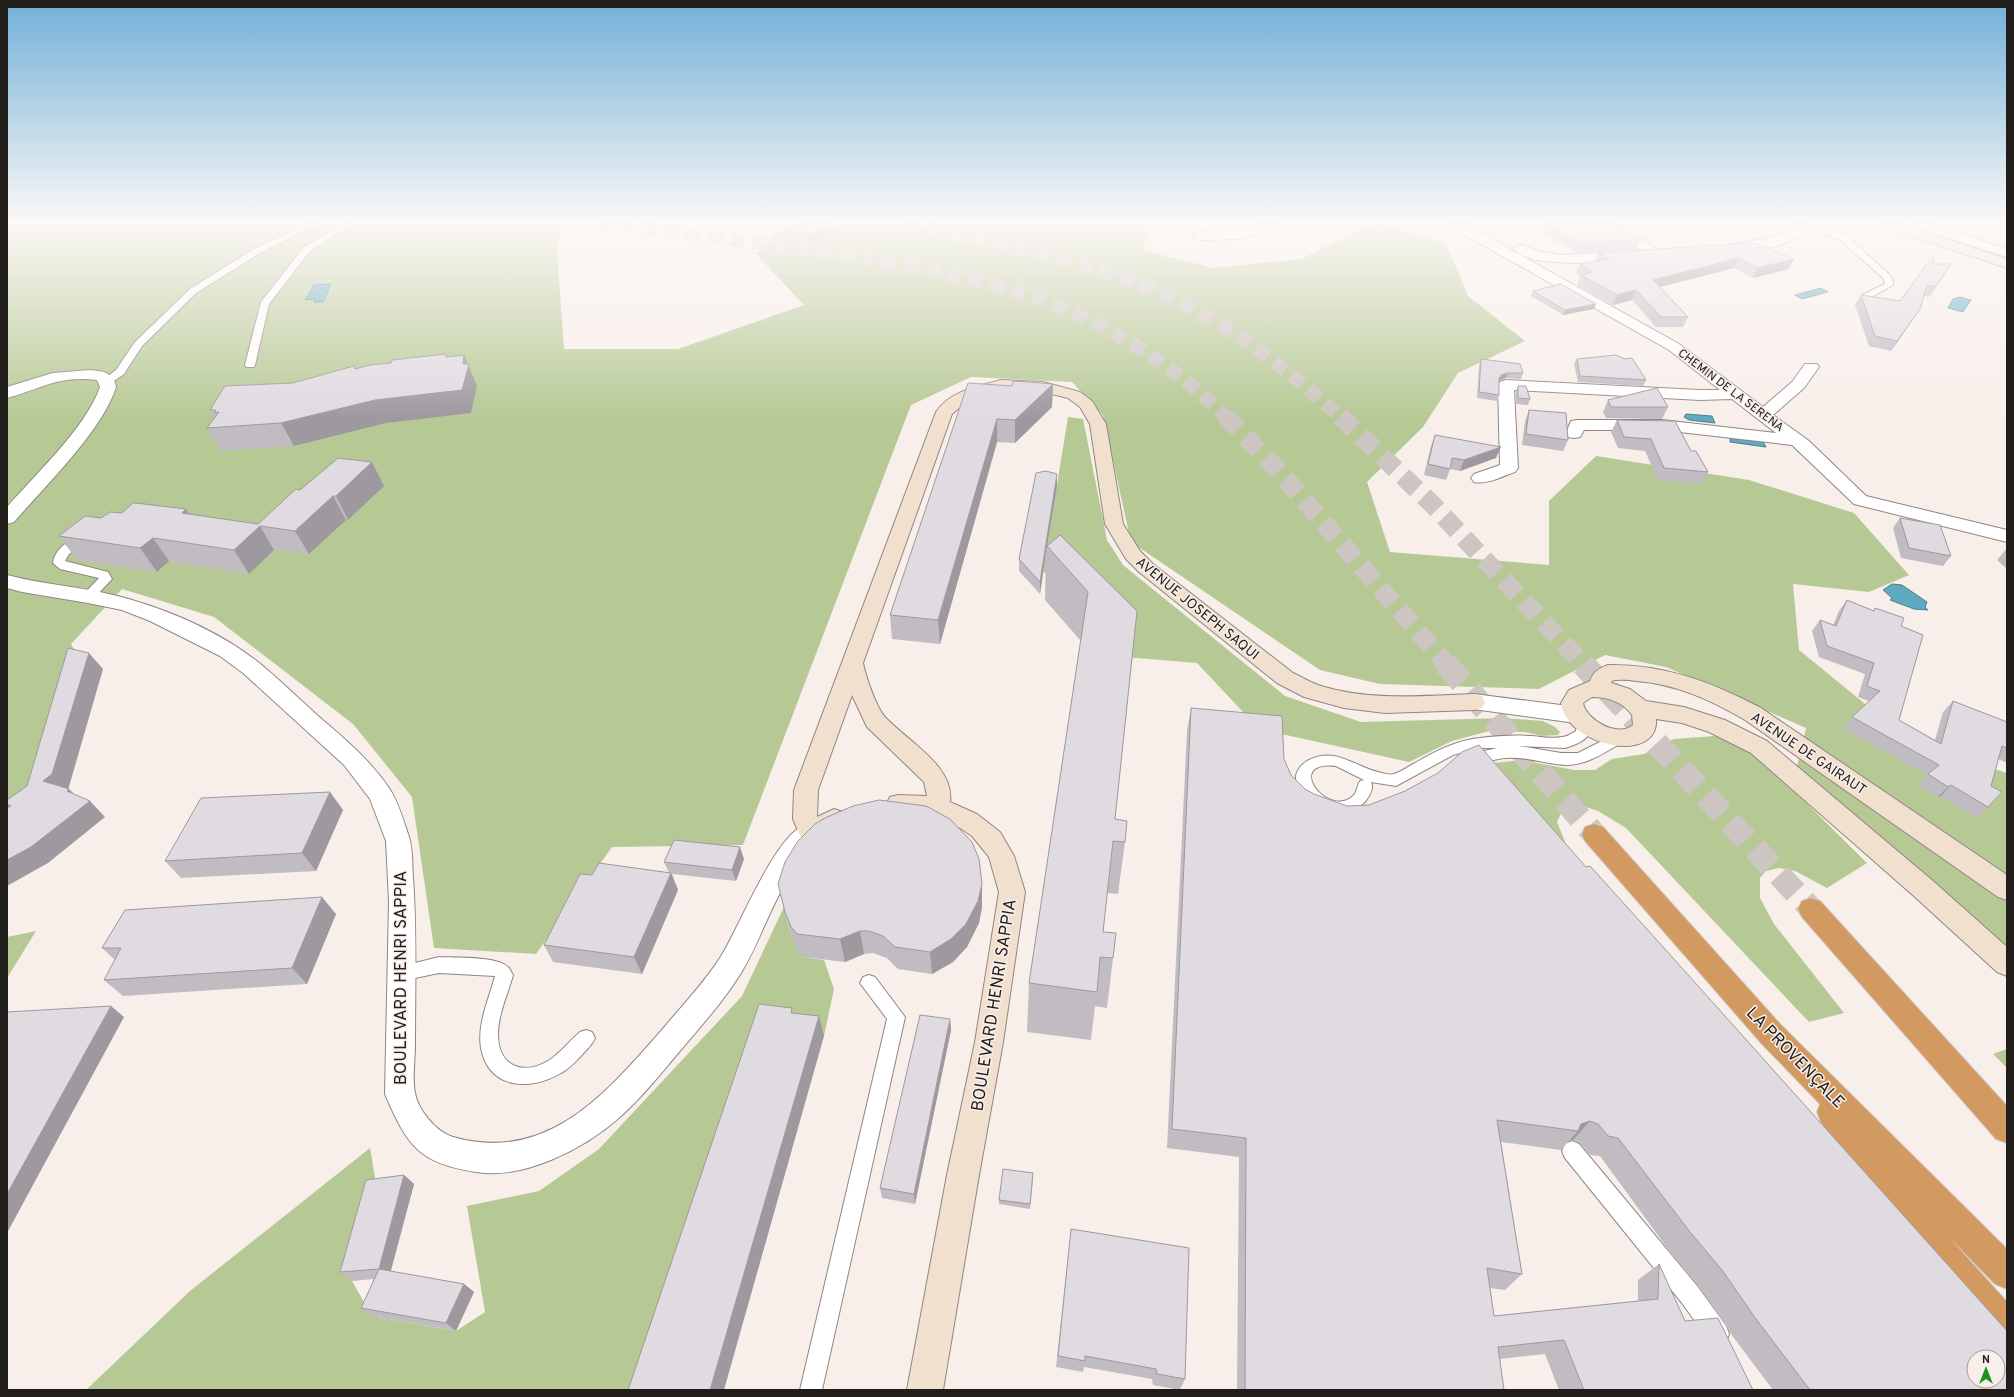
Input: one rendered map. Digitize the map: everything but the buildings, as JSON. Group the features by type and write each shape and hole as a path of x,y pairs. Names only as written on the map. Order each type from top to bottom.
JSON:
{"highway":[{"name":"LA PROVENÇALE","path":"1594,834 1771,1034 2007,1272"},
{"path":"1811,909 2007,1128"},
{"path":"1771,1034 1935,1245 2007,1328"}],"street":[{"name":"CHEMIN DE LA SERENA","path":"1572,289 1674,347 1797,440 1860,500 2007,536"},
{"path":"1763,415 1798,385 1811,367"},
{"path":"7,393 29,384 61,375 92,374 102,376 107,381 107,393 72,444 7,518"},
{"name":"AVENUE JOSEPH SAQUI","path":"812,833 805,819 806,790 944,412 952,404 964,396 1001,385 1043,387 1074,395 1086,404 1098,424 1114,524 1133,555 1146,568 1285,678 1312,691 1344,700 1385,705 1474,702 1578,712"},
{"path":"1480,478 1509,468 1506,385 1700,395 1735,394"},
{"path":"1574,433 1577,425 1662,425 1797,440"},
{"name":"BOULEVARD HENRI SAPPIA","path":"7,581 22,586 88,596 127,605 157,616 204,638 227,651 251,668 280,693 357,765 381,795 398,841 402,901 400,1094 410,1118 427,1141 456,1154 490,1158 527,1154 564,1139 600,1116 625,1093 700,1006 727,970 754,922 776,876 791,853 812,833 836,818 866,808 906,804 937,808 960,816 983,830 999,851 1006,869 1012,892 989,1042 963,1175 925,1390"},
{"path":"852,661 855,678 875,721 919,761 935,778 939,794 937,808"},
{"name":"AVENUE DE GAIRAUT","path":"1599,688 1602,678 1608,673 1634,673 1660,676 1706,689 1753,714 2007,889"},
{"path":"1599,688 1622,695 1642,717 1641,732 1635,735 1618,738 1600,733 1578,712 1580,692 1599,688"},
{"name":"AVENUE DE GAIRAUT","path":"1642,717 1686,726 1717,730 1740,736 1759,747 1808,788 2007,964"}],"lane":[{"path":"107,381 120,372 138,344 196,289"},
{"path":"250,365 264,304 276,289"},
{"path":"1865,298 1880,289"},
{"path":"88,596 106,579 104,575 64,566 60,563 59,557 65,550 99,532"},
{"path":"1365,785 1364,793 1360,800 1343,807 1333,806 1313,797 1307,789 1304,781 1304,775 1307,768 1313,764 1329,760 1339,762 1355,770 1386,780 1396,780 1449,751 1479,743 1520,741 1565,743 1583,734 1578,712"},
{"path":"1452,767 1484,754 1503,752 1530,753 1554,758 1576,758 1594,752 1618,738"},
{"path":"1304,807 1320,816 1339,821"},
{"path":"401,973 439,965 494,968 501,971 504,975 489,1033 491,1055 498,1067 512,1075 532,1076 555,1066 586,1038"},
{"path":"811,1390 896,1017 869,982"},
{"path":"1572,1152 1690,1295 1719,1337 1726,1350"}],"green space":[{"path":"7,289 560,289 564,349 678,349 804,305 789,289 1465,289 1468,296 1525,341 1458,373 1423,427 1367,482 1390,552 1549,565 1549,501 1596,456 1749,480 1854,513 1909,575 1869,592 1793,584 1799,650 1913,743 2007,773 2007,953 1796,770 1806,728 1666,667 1605,655 1539,689 1380,684 1320,670 1131,542 1103,415 1072,382 971,377 911,405 743,845 612,847 536,954 434,948 412,797 353,724 214,617 122,589 71,644 82,664 43,802 7,819"},
{"path":"1068,417 1083,419 1107,540 1123,565 1285,696 1361,722 1504,718 1543,721 1555,727 1560,732 1558,735 1542,736 1525,732 1489,731 1452,741 1409,762 1259,729 1197,663 1124,657 1043,571"},
{"path":"1715,736 1758,755 1867,863 1827,888 1795,871 1779,868 1766,871 1760,878 1760,898 1774,924 1844,1013 1809,1022 1626,828 1598,811 1580,805 1562,811 1557,822 1566,844 1468,768 1521,760 1574,770 1595,770 1612,759 1644,754 1674,739"},
{"path":"784,907 790,933 799,952 803,957 824,960 834,989 824,1036 645,1390 86,1390 190,1291 370,1148 377,1189 352,1281 372,1316 456,1331 485,1312 467,1206 539,1191 599,1149 742,996"},
{"path":"36,931 7,978 7,937"},
{"path":"2007,1049 2007,1068 1993,1054"}],"water":[{"path":"311,289 329,289 323,302 314,302 315,299 305,300"},
{"path":"1817,289 1823,289 1828,292 1802,299 1795,295"},
{"path":"1959,297 1971,300 1963,312 1948,308 1953,299"},
{"path":"1686,414 1712,416 1715,423 1689,420 1684,417"},
{"path":"1730,437 1762,440 1766,447 1730,442"},
{"path":"1892,584 1902,585 1927,602 1925,607 1928,610 1914,609 1890,600 1892,598 1883,590"}],"tunnel":[{"path":"1007,289 1041,300 1089,320 1136,346 1181,378 1226,417"},
{"path":"1150,289 1182,303 1234,333 1281,367 1341,417"},
{"path":"1340,416 1432,504 1584,665"},
{"path":"1226,417 1276,468 1447,665"},
{"path":"1446,664 1594,834"},
{"path":"1583,664 1811,909"}]}
